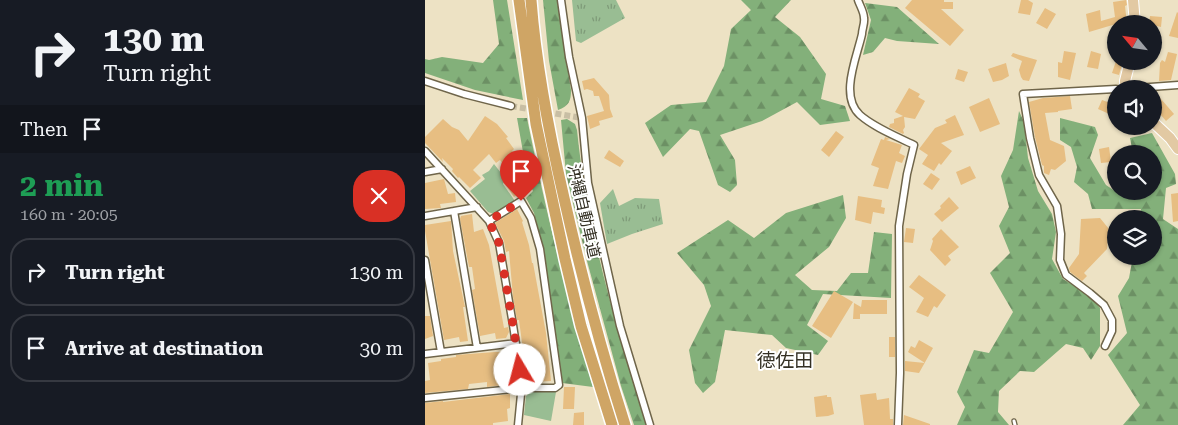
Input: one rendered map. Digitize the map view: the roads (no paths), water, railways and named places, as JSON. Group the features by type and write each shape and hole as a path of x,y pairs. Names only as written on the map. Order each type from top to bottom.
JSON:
{"highway":[{"name":"沖縄自動車道","path":"531,0 546,114 575,247 606,365 625,425"},
{"path":"533,25 537,0"},
{"name":"沖縄自動車道","path":"519,2 536,124 565,259 581,326 612,425"}],"main road":[{"path":"1133,0 1134,15"},
{"path":"1162,130 1178,149"}],"street":[{"path":"561,0 569,57 581,118 588,183 620,326 650,425"},
{"path":"858,0 864,19 859,51 851,77 850,94 853,105 859,114 876,126 914,145 907,174 899,226 900,373 898,425"},
{"path":"425,81 464,94 511,106"},
{"path":"1162,86 1178,85"},
{"path":"1105,346 1112,331 1112,320 1105,305 1090,292 1073,282 1066,275 1060,260 1061,234 1057,206 1039,175 1030,138 1023,94 1107,89"},
{"path":"425,151 489,221 499,243 522,388 518,425"},
{"path":"425,172 442,169"},
{"path":"425,398 522,388 555,388 559,385 540,249 531,218 521,201 489,221"},
{"path":"425,216 477,207"},
{"path":"454,211 477,348"},
{"path":"425,260 441,352"},
{"path":"425,354 516,343"}],"tunnel":[{"path":"511,106 582,118"}],"district":[{"name":"徳佐田","path":"785,360"}]}
